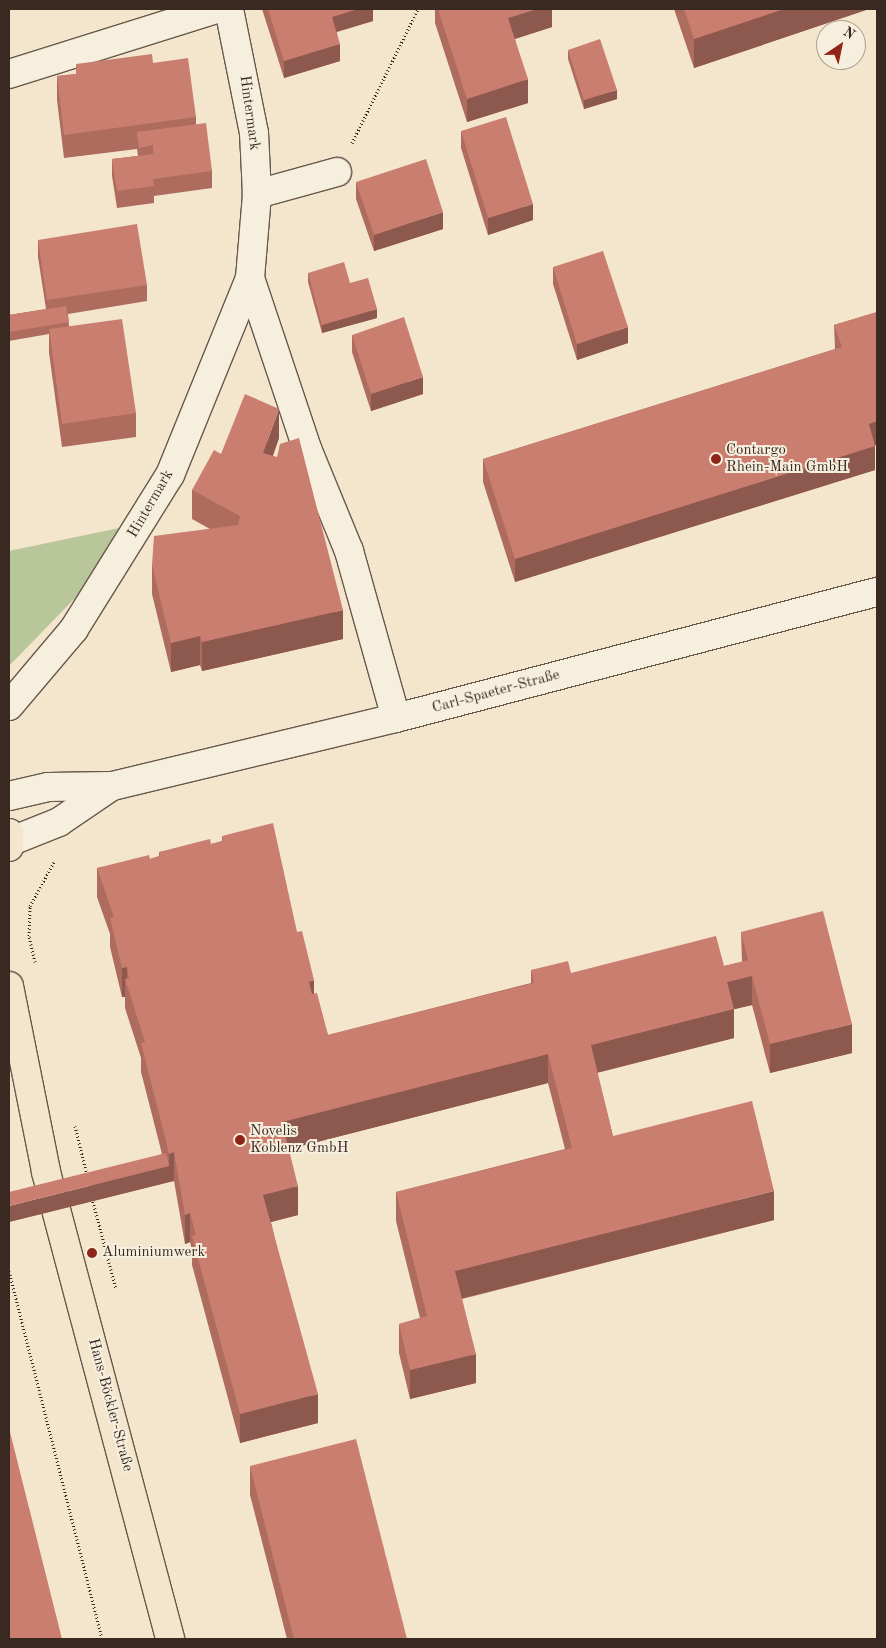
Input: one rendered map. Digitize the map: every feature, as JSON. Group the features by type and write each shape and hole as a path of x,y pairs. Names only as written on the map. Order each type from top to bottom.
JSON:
{"main road":[{"path":"9,832 9,847"},
{"name":"Hans-Böckler-Straße","path":"9,986 46,1172 170,1639"},
{"name":"Hans-Böckler-Straße","path":"9,1081 46,1172"}],"street":[{"path":"9,74 216,9"},
{"name":"Hintermark","path":"9,706 74,629 170,475 250,278 257,194 254,133 229,9"},
{"path":"257,194 337,172"},
{"name":"Hintermark","path":"250,278 308,451 349,551 396,718"},
{"name":"Carl-Spaeter-Straße","path":"9,796 48,788 112,786 396,718 877,592"},
{"name":"Carl-Spaeter-Straße","path":"9,842 59,822 112,786"}],"path":[{"path":"337,172 418,9"},
{"path":"36,965 29,936 30,906 59,855"},
{"path":"73,1118 89,1185"},
{"path":"91,1194 115,1288"},
{"path":"9,1271 102,1639"}],"green space":[{"path":"119,528 78,595 9,666 9,551"}],"building":[{"path":"268,9 358,9 332,17 340,44 284,61"},
{"path":"438,9 537,9 508,18 528,79 467,99"},
{"path":"684,9 784,9 694,39"},
{"path":"600,39 617,90 584,100 568,50"},
{"path":"152,54 153,63 188,58 196,117 64,135 57,76 76,74 76,64"},
{"path":"506,117 533,204 488,218 461,131"},
{"path":"206,123 212,171 153,179 154,186 117,191 112,159 153,154 153,145 139,148 137,132"},
{"path":"426,159 443,212 374,235 356,182"},
{"path":"137,224 147,285 47,300 38,240"},
{"path":"603,251 628,327 577,344 553,267"},
{"path":"344,262 350,283 368,278 377,309 322,325 308,273"},
{"path":"66,306 69,322 9,332 9,315"},
{"name":"Contargo Rhein-Main GmbH","path":"877,312 877,421 869,424 875,446 515,559 483,459 842,347 834,325"},
{"path":"404,317 423,377 371,394 352,335"},
{"path":"122,319 136,413 62,424 49,329"},
{"path":"245,394 279,409 263,453 277,457 280,444 299,438 343,610 202,642 200,636 171,643 152,565 154,536 238,525 240,516 192,490 214,450 221,454"},
{"name":"Novelis Koblenz GmbH","path":"273,823 297,932 302,931 314,980 309,982 312,994 317,993 328,1035 534,983 531,970 568,961 571,973 716,936 724,966 748,960 741,932 823,911 852,1024 770,1044 752,976 727,982 734,1009 591,1045 613,1136 752,1101 774,1191 455,1271 476,1354 410,1370 399,1324 427,1316 396,1192 572,1148 548,1054 282,1122 298,1186 263,1195 318,1394 240,1414 192,1236 196,1235 190,1213 185,1215 174,1152 169,1154 141,1043 145,1042 125,979 129,978 127,967 122,968 110,918 114,917 97,868 149,855 150,859 160,856 159,852 210,839 211,844 223,841 222,836"},
{"path":"166,1153 169,1166 9,1206 9,1192"},
{"path":"9,1428 62,1639 9,1639"},
{"path":"356,1439 407,1639 294,1639 250,1466"}],"place":[{"name":"Contargo Rhein-Main GmbH","path":"716,459"},
{"name":"Novelis Koblenz GmbH","path":"240,1140"},
{"name":"Aluminiumwerk","path":"92,1253"}]}
